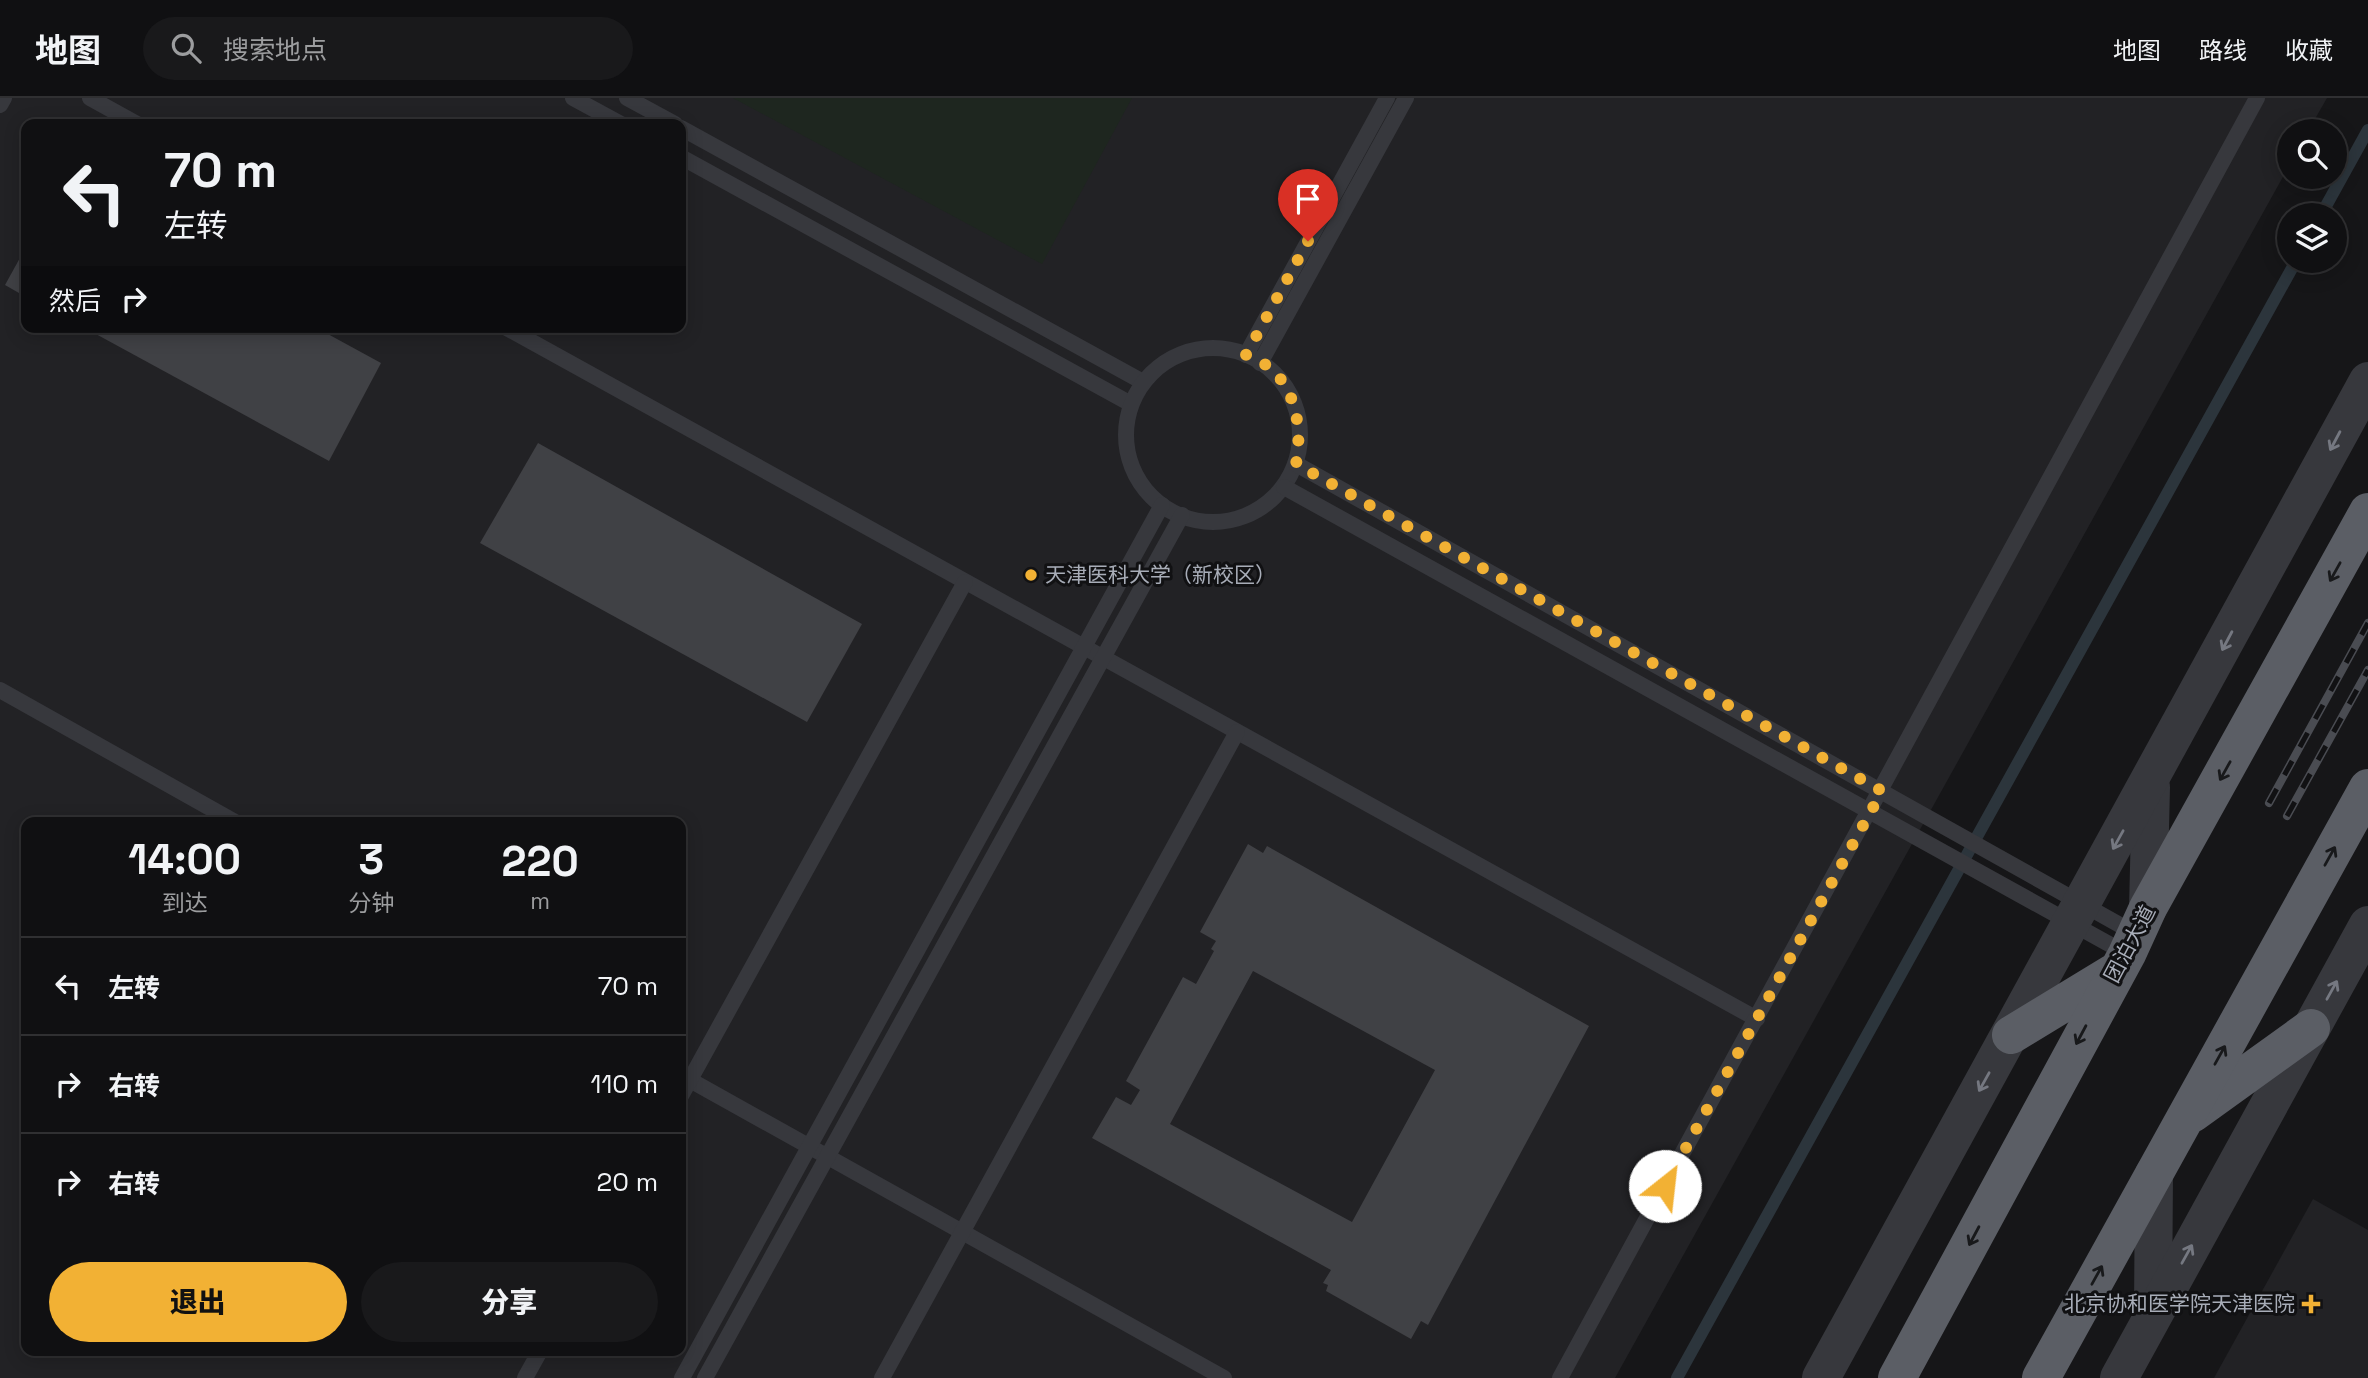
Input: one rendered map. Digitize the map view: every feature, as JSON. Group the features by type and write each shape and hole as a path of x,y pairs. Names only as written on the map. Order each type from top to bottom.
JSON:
{"highway":[{"name":"团泊大道","path":"1897,1378 2368,512"},
{"path":"2040,1378 2368,788"},
{"path":"2011,1035 2132,942"},
{"path":"2183,1121 2311,1028"}],"street":[{"path":"1821,1378 2151,781 2368,381"},
{"path":"2132,942 2151,781"},
{"path":"2119,1378 2368,925"},
{"path":"2153,1316 2154,1174"}],"lane":[{"path":"0,105 4,98"},
{"path":"90,98 128,119"},
{"path":"573,98 599,104 616,119"},
{"path":"627,98 666,119"},
{"path":"1560,1378 2257,98"},
{"path":"1246,355 1381,100 1402,105 1261,363"},
{"path":"686,131 1143,382"},
{"path":"686,160 1131,404"},
{"path":"516,333 1757,1019"},
{"path":"1204,348 1229,349 1261,363 1272,370 1288,390 1298,414 1301,439 1296,464 1284,487 1266,505 1243,517 1218,522 1193,520 1162,505 1135,474 1127,451 1126,427 1131,404 1143,382 1160,365 1181,354 1204,348"},
{"path":"1296,464 1993,853 2077,914 2132,942"},
{"path":"1284,487 1980,874 2077,914 2132,942"},
{"path":"682,1378 1162,505"},
{"path":"705,1378 1182,515"},
{"path":"686,1076 965,582"},
{"path":"0,690 225,817"},
{"path":"882,1378 1237,732"},
{"path":"686,1079 1224,1378"},
{"path":"525,1378 537,1356"}],"shaded area":[{"name":"天津医科大学（新校区）","path":"0,98 2327,98 2315,119 2277,119 2277,188 1615,1378 0,1378"},
{"path":"733,98 1132,98 1042,264"},
{"name":"北京协和医学院天津医院","path":"2313,1199 2368,1230 2368,1378 2214,1378"}],"building":[{"path":"21,256 21,294 5,285"},
{"path":"94,333 326,333 381,363 329,461"},
{"path":"538,443 862,624 807,722 480,543"},
{"path":"1248,844 1263,853 1267,846 1589,1026 1428,1325 1421,1321 1411,1339 1326,1291 1328,1285 1323,1283 1331,1270 1092,1138 1116,1097 1131,1105 1140,1090 1126,1081 1183,977 1196,984 1214,951 1211,949 1216,941 1200,932","holes":["1253,971 1435,1070 1352,1222 1170,1124"]}],"waterway":[{"path":"2328,203 2368,130"},
{"path":"1677,1378 2289,273"}],"railway":[{"path":"2269,803 2368,623"},
{"path":"2287,816 2368,670"}],"place":[{"name":"天津医科大学（新校区）","path":"1031,575"},
{"name":"北京协和医学院天津医院","path":"2311,1304"}],"route":[{"path":"1308,241 1246,355 1272,370 1288,390 1298,414 1301,439 1296,464 1882,791 1665,1186"}]}
